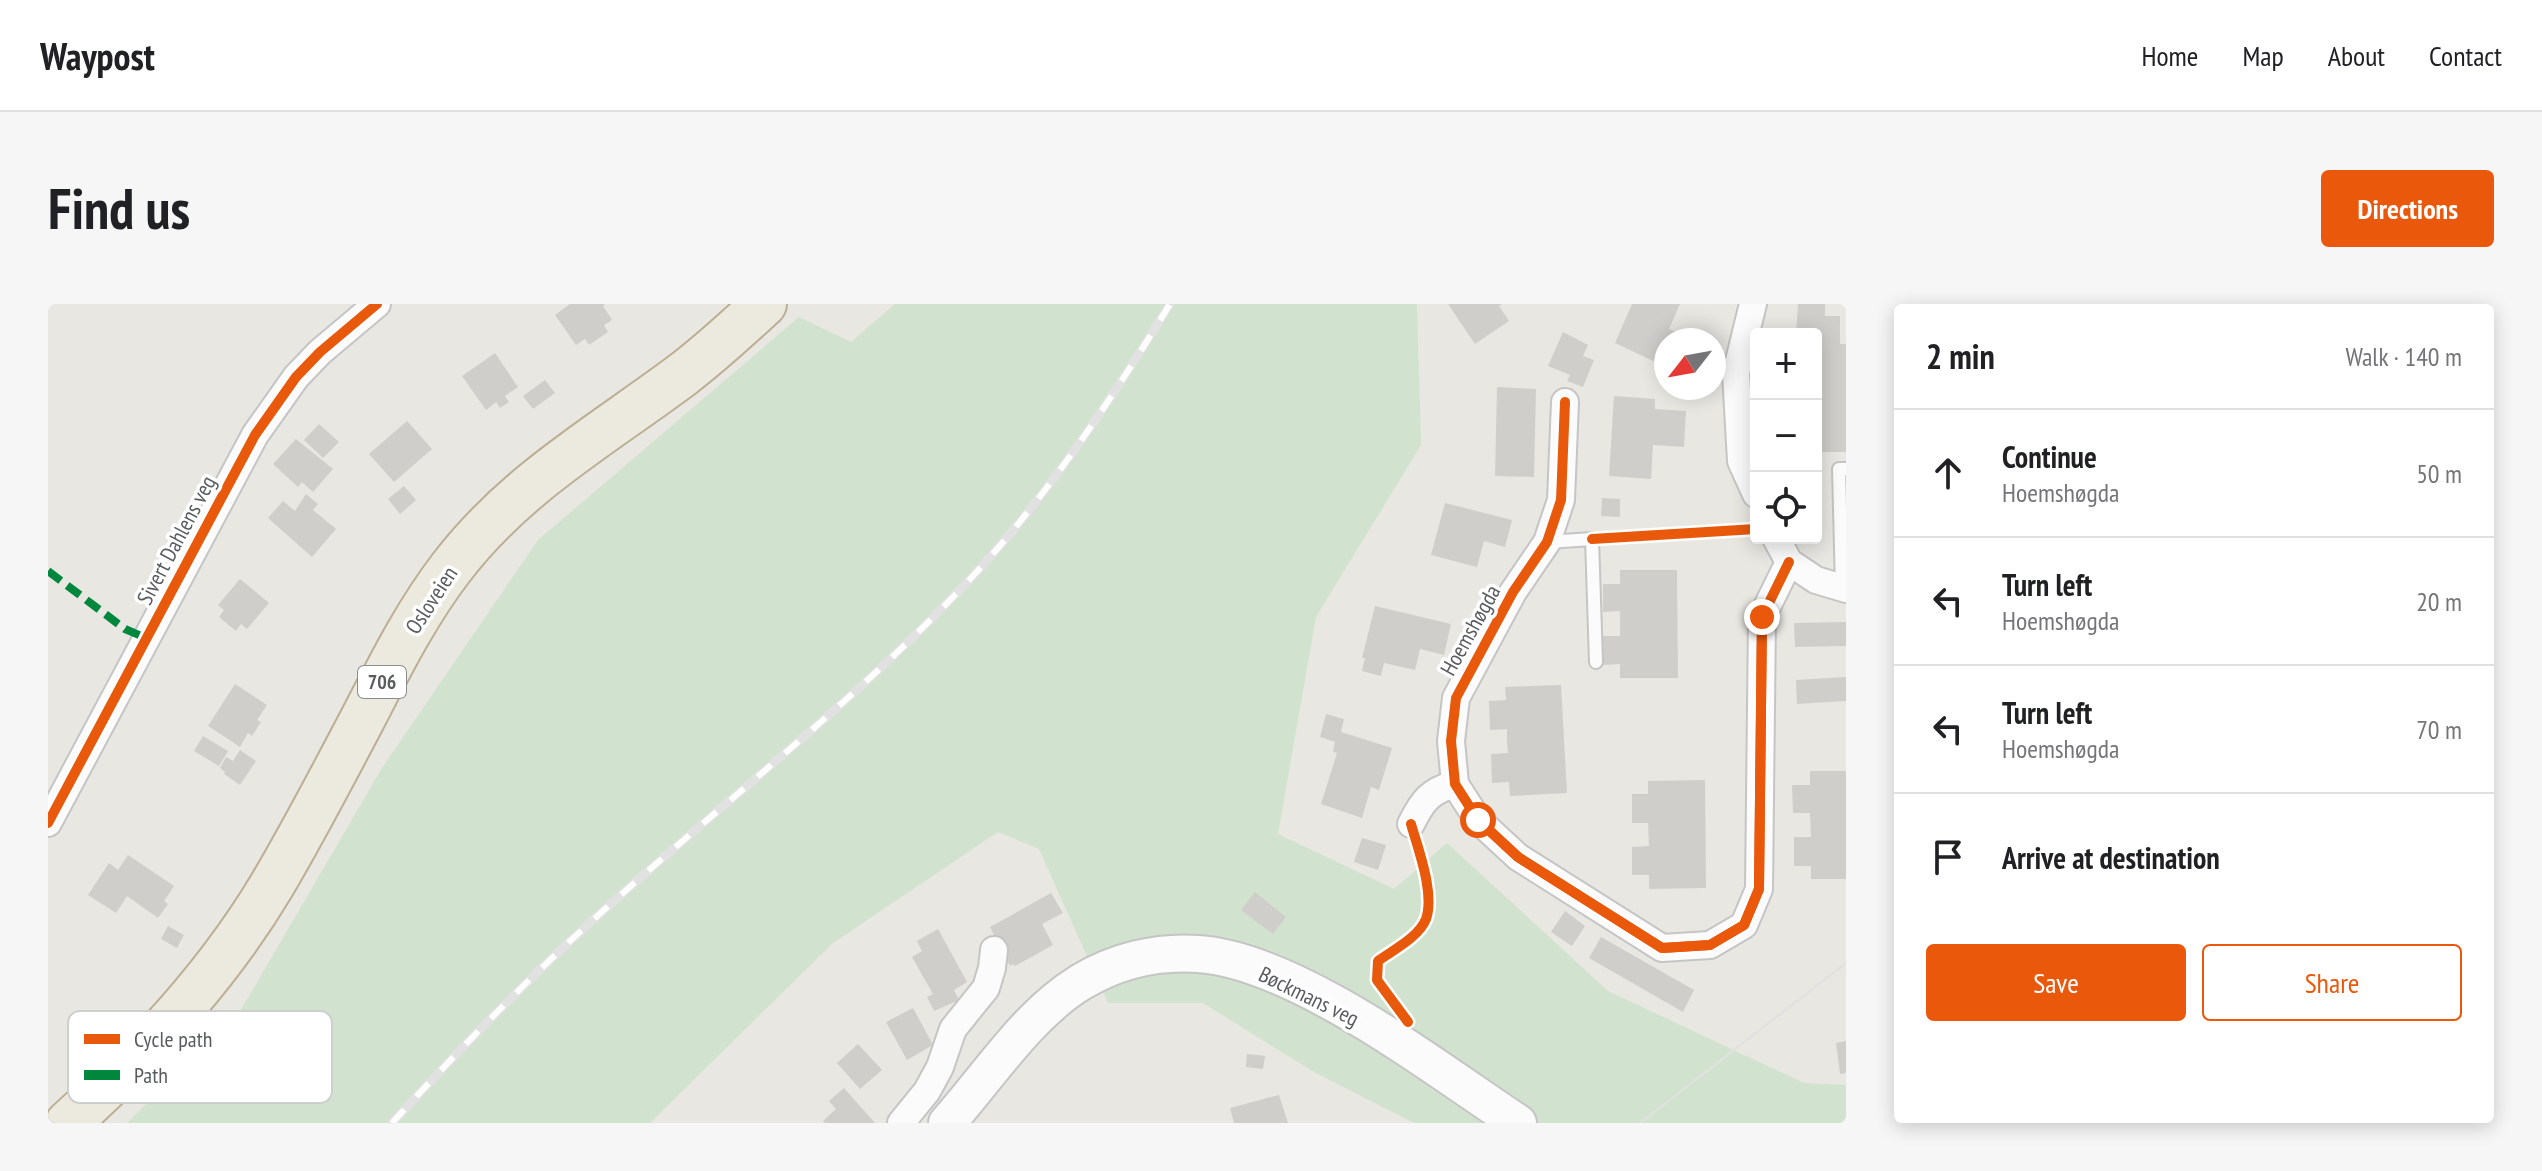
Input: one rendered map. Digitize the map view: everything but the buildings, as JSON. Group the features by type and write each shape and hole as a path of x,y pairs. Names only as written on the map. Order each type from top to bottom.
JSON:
{"highway":[{"name":"Osloveien","path":"176,1011 242,930 271,887 395,656 433,594 474,540 509,502 555,464 682,375 764,304"},
{"name":"Osloveien","path":"68,1123 88,1103"}],"main road":[{"name":"Bøckmans veg","path":"947,1123 1032,1023 1080,983 1106,969 1138,958 1200,954 1280,977 1317,994 1518,1123"}],"street":[{"name":"Sivert Dahlens veg","path":"48,823 255,435 296,377 320,352 377,304"},
{"path":"1750,481 1741,461 1736,373 1753,304"},
{"name":"Hoemshøgda","path":"1565,402 1561,500 1547,542 1513,592 1456,698 1451,741 1455,784 1478,820 1518,857 1662,948 1710,945 1744,925 1759,889 1762,617 1789,562"},
{"path":"1779,544 1789,562 1816,580 1844,588"},
{"path":"1411,824 1421,805 1437,789 1455,784"},
{"path":"901,1123 927,1091 940,1067 953,1029 986,988 994,950"}],"lane":[{"path":"1844,588 1839,469 1846,469"},
{"path":"1547,542 1592,539 1596,662"}],"green space":[{"path":"895,304 1417,304 1421,445 1316,617 1278,834 1394,889 1447,843 1608,991 1804,1083 1846,1085 1846,1123 1414,1123 1314,1072 1203,1003 1108,1003 1039,849 998,832 833,943 650,1123 127,1123 147,1103 332,1103 332,1011 239,1011 382,768 538,540 799,317 851,342"}],"tram line":[{"path":"1640,1123 1846,963"}],"railway":[{"path":"392,1123 533,976 623,893 845,700 972,577 1027,513 1078,445 1170,304"}],"marked path":[{"path":"48,571 125,629 146,638"}],"cycle path":[{"path":"48,823 255,435 296,377 320,352 377,304"},
{"path":"1565,402 1561,500 1547,542 1513,592 1456,698 1451,741 1455,784 1478,820 1518,857 1662,948 1710,945 1744,925 1759,889 1762,617 1789,562"},
{"path":"1592,539 1750,529"},
{"path":"1408,1022 1377,980 1378,961 1412,937 1426,919 1427,884 1411,824"}],"route":[{"path":"1478,820 1518,857 1662,948 1710,945 1744,925 1759,889 1762,617"}]}
